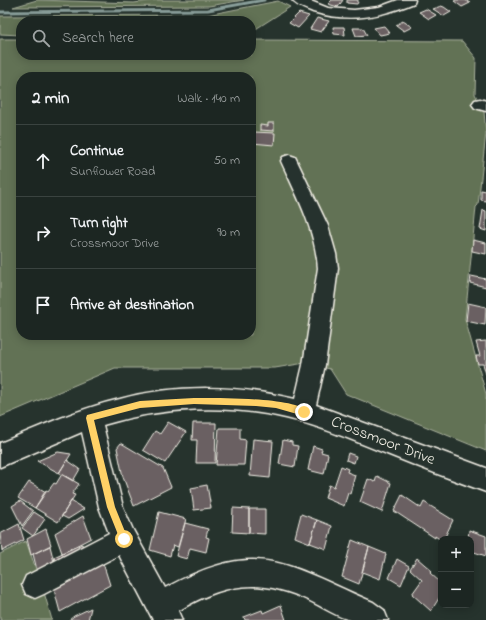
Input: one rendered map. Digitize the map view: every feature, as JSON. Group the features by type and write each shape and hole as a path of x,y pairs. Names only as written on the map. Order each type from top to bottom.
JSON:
{"street":[{"path":"298,0 319,10 346,15 383,11 409,0"},
{"path":"289,161 320,232 327,253 328,268 314,365 304,412"},
{"name":"Crossmoor Drive","path":"0,455 90,418 140,405 194,401 256,402 304,412 334,422 486,480"},
{"path":"90,418 111,507 124,539 164,613 186,591 211,580 236,573 259,571 284,577 362,612 374,620"},
{"path":"35,585 124,539"}],"green space":[{"path":"37,0 134,3 156,0 244,0 209,6 13,7"},
{"path":"278,1 290,7 256,29 256,16 16,16 16,35 0,34 0,16 207,15"},
{"path":"0,39 16,39 16,60 256,60 256,40 462,41 476,58 475,94 478,100 478,105 484,112 486,133 478,205 476,207 465,319 486,394 486,451 346,394 330,369 305,363 275,368 115,368 0,417"},
{"path":"26,541 52,620 0,620 0,554"}],"building":[{"path":"332,0 343,0 338,7 328,4"},
{"path":"347,0 358,0 358,2 357,4 347,3"},
{"path":"465,0 470,3 462,7 454,1"},
{"path":"441,6 451,12 444,16 433,9"},
{"path":"426,9 436,15 429,19 419,12"},
{"path":"299,13 309,16 298,28 289,23"},
{"path":"317,18 329,21 321,32 310,29"},
{"path":"403,21 412,27 404,31 396,25"},
{"path":"384,26 390,33 380,35 374,28"},
{"path":"333,27 344,27 345,35 334,34"},
{"path":"353,28 363,28 367,35 356,36"},
{"path":"268,123 274,123 274,131 260,130 260,125 268,126"},
{"path":"256,132 275,133 274,145 256,143"},
{"path":"481,190 486,191 486,201 481,200"},
{"path":"483,210 486,211 486,231 480,229"},
{"path":"473,240 486,243 486,254 472,251"},
{"path":"471,276 486,279 486,287 470,283"},
{"path":"468,303 486,307 485,325 466,321"},
{"path":"486,341 486,374 483,364 478,364 476,356 480,356 476,342"},
{"path":"168,422 186,432 165,463 143,450 155,431 160,434"},
{"path":"193,423 216,423 215,463 196,463 197,440 192,440"},
{"path":"219,428 240,428 240,439 246,440 244,465 216,465"},
{"path":"253,439 273,441 270,478 250,476"},
{"path":"283,440 292,442 292,445 298,446 295,467 279,464"},
{"path":"121,443 163,468 171,487 134,506 123,477 117,448"},
{"path":"313,446 322,449 321,452 328,454 324,474 308,470"},
{"path":"58,452 71,454 59,473 37,461"},
{"path":"348,453 356,456 354,463 346,460"},
{"path":"67,460 80,469 73,481 59,473"},
{"path":"341,466 348,469 347,472 355,475 350,494 348,493 344,506 325,498 329,485 334,487"},
{"path":"62,474 79,484 72,494 75,495 58,522 35,508 46,490 48,491 54,483 56,484"},
{"path":"377,476 391,483 382,512 360,502 368,479 375,482"},
{"path":"29,482 46,492 35,508 18,498"},
{"path":"207,485 211,508 194,510 191,488"},
{"path":"402,495 421,508 424,502 453,520 445,536 438,536 438,538 435,536 435,538 394,511"},
{"path":"20,501 33,511 22,526 12,506"},
{"path":"71,501 84,509 68,519 62,516"},
{"path":"233,508 249,509 249,533 232,532"},
{"path":"249,509 265,509 265,534 249,533"},
{"path":"34,512 45,519 33,536 22,528"},
{"path":"159,512 186,519 178,547 173,545 170,556 150,550"},
{"path":"301,514 317,520 310,543 295,537"},
{"path":"83,516 91,538 62,553 55,533"},
{"path":"317,520 332,526 326,549 310,543"},
{"path":"185,523 208,529 206,537 209,538 206,552 190,548 187,559 176,556"},
{"path":"19,524 24,540 2,551 0,534"},
{"path":"46,529 51,545 31,555 27,539"},
{"path":"469,530 486,536 486,556 474,552 474,536 468,536"},
{"path":"352,540 369,547 359,584 342,577"},
{"path":"82,544 84,552 56,566 54,557"},
{"path":"50,546 55,566 38,574 33,554"},
{"path":"369,547 386,554 380,579 362,572"},
{"path":"417,558 432,571 430,573 438,580 438,600 431,611 412,594 422,580 410,569"},
{"path":"397,559 409,566 401,585 389,578"},
{"path":"102,560 110,585 60,612 53,586"},
{"path":"281,605 286,620 245,620 244,617 262,610 263,613"},
{"path":"91,608 88,620 69,620 74,616"}],"waterway":[{"path":"0,12 208,10 264,0"}],"route":[{"path":"124,539 111,507 90,418 140,405 194,401 256,402 304,412"}]}
